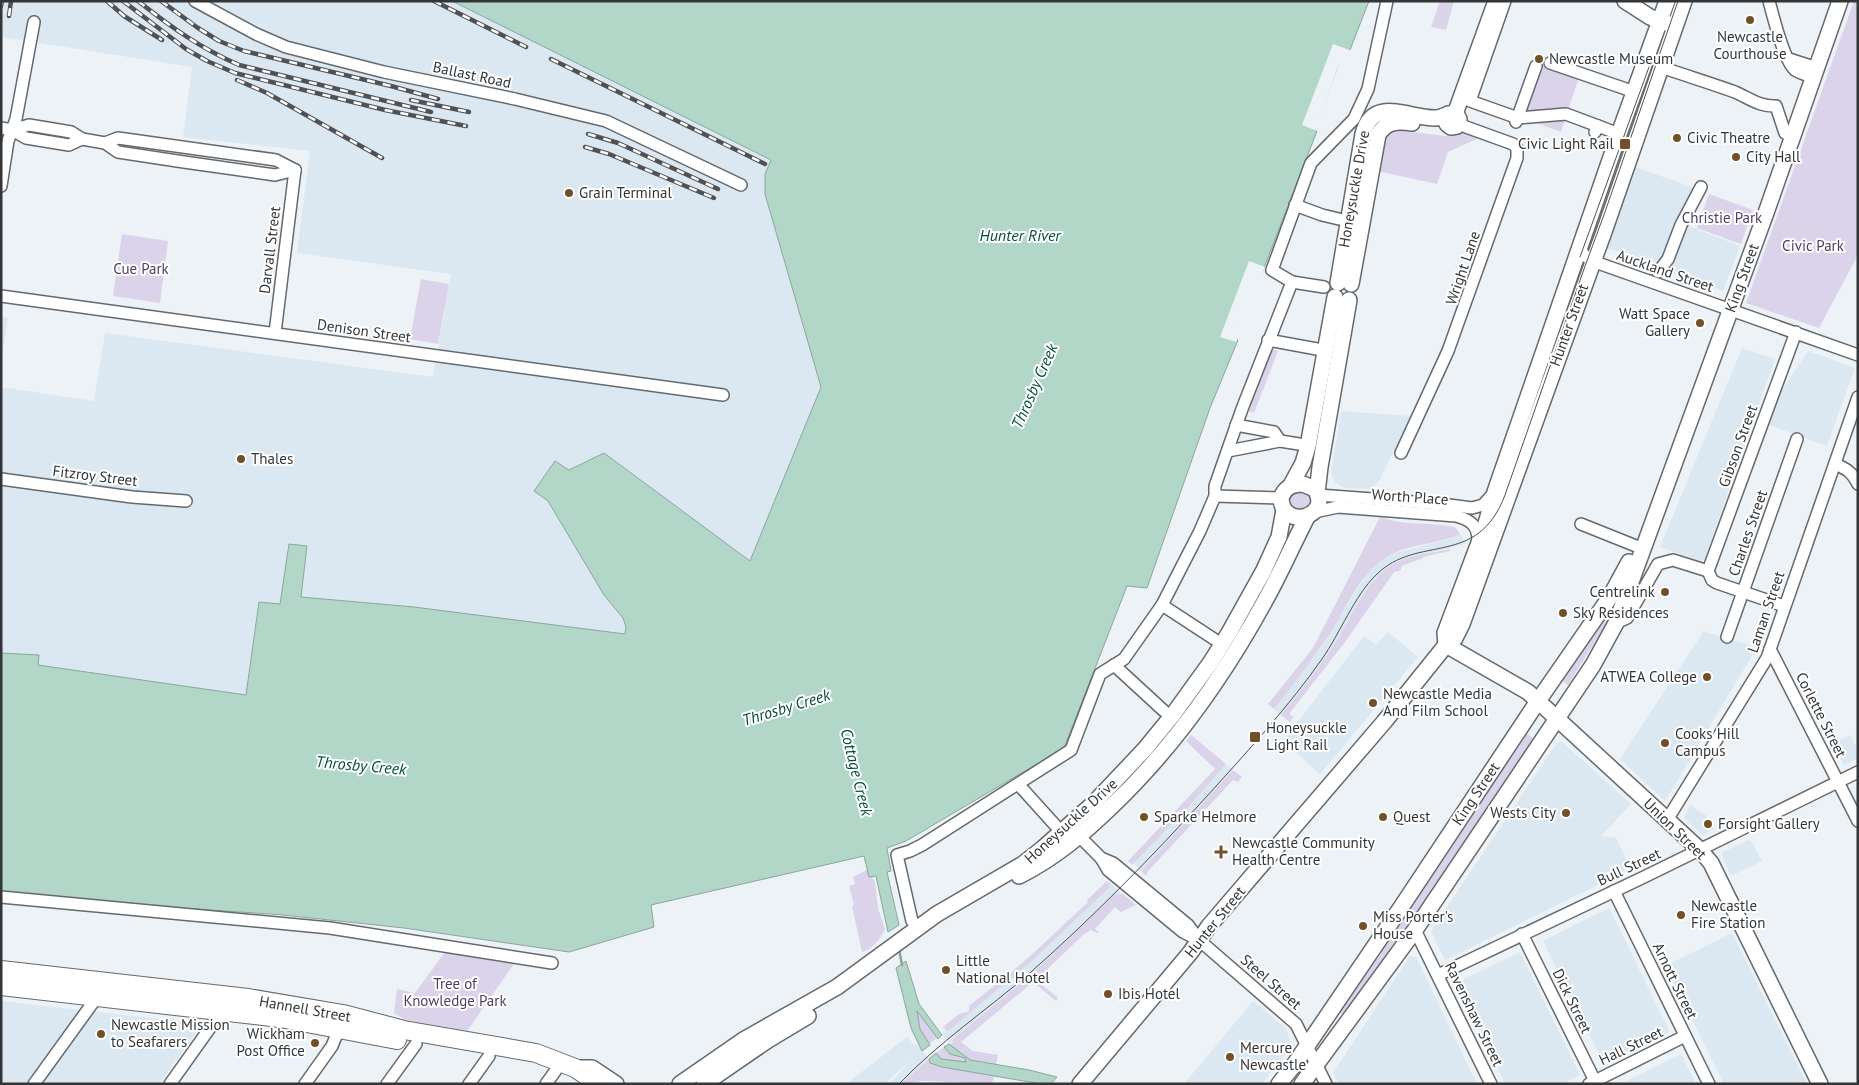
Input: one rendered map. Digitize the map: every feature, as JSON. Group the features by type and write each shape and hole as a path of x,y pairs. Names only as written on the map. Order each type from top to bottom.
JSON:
{"highway":[{"name":"Hannell Street","path":"1,970 248,998 416,1044 538,1065 551,1077 577,1076"},
{"name":"Hannell Street","path":"1,986 280,1018 341,1022 404,1030 536,1053 577,1076 599,1084"}],"main road":[{"path":"1454,119 1496,1"},
{"path":"1625,1 1650,17 1675,26"},
{"name":"Hunter Street","path":"1446,645 1445,633 1486,524 1495,492 1667,1"},
{"name":"Hunter Street","path":"1080,1084 1384,722 1446,645 1455,638 1462,624 1684,1"},
{"name":"King Street","path":"1302,1084 1415,930 1593,665 1616,623 1731,310 1840,1"},
{"name":"Honeysuckle Drive","path":"1291,485 1308,446 1339,290 1375,146 1381,130 1385,125 1397,121 1436,127 1454,119"},
{"name":"Honeysuckle Drive","path":"1318,494 1339,290"},
{"path":"1291,485 1307,485 1315,489 1318,494 1318,505 1311,514 1293,516 1282,504 1284,492 1291,485"},
{"name":"King Street","path":"1279,1084 1402,906 1538,701 1610,597 1662,498"},
{"name":"Honeysuckle Drive","path":"680,1084 745,1039 837,987 907,941 985,894 1050,859 1068,829 1145,749 1172,716 1211,662 1263,572 1279,536 1282,504"},
{"name":"Honeysuckle Drive","path":"1068,829 1139,779 1173,739 1203,700 1254,620 1311,514"},
{"name":"Union Street","path":"1446,645 1528,692 1700,850 1711,863 1820,1084"},
{"name":"Honeysuckle Drive","path":"704,1084 768,1040 842,994 890,953"},
{"path":"577,1076 592,1068 616,1084"}],"street":[{"name":"Ballast Road","path":"195,1 256,34 286,46 384,72 515,99 606,121 741,185"},
{"path":"1339,290 1292,282 1272,270 1311,163 1354,119 1368,88 1387,1"},
{"path":"1505,1 1470,101 1516,121 1566,114 1596,130 1619,134"},
{"path":"1769,1 1784,51 1789,59 1815,73"},
{"path":"1,186 8,141 7,129 16,118 34,22"},
{"path":"1550,62 1629,90"},
{"path":"1516,121 1536,66"},
{"path":"1667,69 1736,93 1769,107 1776,106 1785,133"},
{"name":"Wright Lane","path":"1401,453 1432,389 1464,312 1518,153 1516,146 1511,142 1466,127 1454,119"},
{"path":"7,129 29,126 71,132 82,139 105,143 118,152 275,175 295,170"},
{"path":"105,143 118,138 196,148 276,160 295,170"},
{"path":"194,163 196,148"},
{"name":"Darvall Street","path":"274,333 295,170"},
{"path":"1658,272 1668,259 1681,225 1700,187"},
{"path":"1296,205 1339,219"},
{"name":"Auckland Street","path":"1580,249 1592,261 1858,355"},
{"path":"912,921 897,855 922,845 1071,750 1100,674 1124,659 1162,605 1200,531 1215,496 1215,486 1236,425 1292,282"},
{"name":"Denison Street","path":"1,296 723,395"},
{"name":"Gibson Street","path":"1708,571 1796,332"},
{"path":"1268,340 1317,349"},
{"name":"Laman Street","path":"1667,820 1762,667 1770,649 1858,397"},
{"path":"1236,425 1274,432 1280,441"},
{"name":"Charles Street","path":"1727,637 1796,439"},
{"path":"1228,451 1280,441 1299,444"},
{"path":"1835,464 1846,468 1853,474 1858,484"},
{"name":"Fitzroy Street","path":"1,479 132,497 186,501"},
{"name":"Worth Place","path":"1318,494 1472,508 1486,502 1495,492"},
{"path":"1215,496 1236,496 1282,504"},
{"name":"Worth Place","path":"1311,514 1338,507 1456,516 1468,520 1475,526 1478,538 1476,551"},
{"path":"1581,524 1636,546"},
{"path":"1616,623 1627,618 1658,564 1673,560 1708,571 1712,580 1717,583 1784,606"},
{"path":"1162,605 1214,639"},
{"name":"Corlette Street","path":"1770,649 1858,821"},
{"path":"1114,665 1164,711"},
{"name":"Bull Street","path":"1438,975 1858,772"},
{"name":"Steel Street","path":"1018,784 1101,858 1108,870 1183,932 1199,940 1296,1024 1326,1084"},
{"name":"Arnott Street","path":"1614,891 1709,1084"},
{"path":"1,897 330,928 552,963"},
{"name":"Ravenshaw Street","path":"1415,930 1491,1084"},
{"name":"Dick Street","path":"1522,934 1592,1082"},
{"path":"34,1084 97,997"},
{"path":"170,1084 222,1011"},
{"path":"305,1084 332,1046 341,1022"},
{"name":"Hall Street","path":"1592,1082 1685,1036"},
{"path":"387,1084 416,1044"},
{"path":"469,1084 489,1056"}],"shaded area":[{"path":"1,1 452,1 771,160 765,174 765,194 821,387 750,561 604,453 569,470 548,501 604,595 623,618 626,627 625,634 300,597 307,546 290,544 280,604 259,602 246,695 38,665 39,655 1,653 1,387 94,401 105,333 433,377 451,274 297,253 310,151 183,137 192,67 1,37"},
{"path":"1635,167 1695,188 1684,224 1740,246 1723,291 1607,248"},
{"path":"1,316 8,318 1,362"},
{"path":"1742,348 1775,359 1704,560 1701,561 1660,547"},
{"path":"1808,351 1855,368 1827,446 1769,425 1781,392"},
{"path":"1341,411 1411,416 1379,481 1370,489 1341,486 1335,482 1331,473"},
{"path":"1460,534 1466,544 1417,556 1395,564 1375,580 1366,591 1335,644 1300,693 1281,715 1274,709 1321,648 1366,575 1378,563 1395,553 1445,540"},
{"path":"1704,631 1748,644 1756,649 1665,801 1620,759"},
{"path":"1388,632 1418,657 1320,774 1283,741 1364,636 1376,645"},
{"path":"1850,735 1858,750 1858,758 1844,765 1833,743"},
{"name":"Wests City","path":"1562,742 1631,804 1601,836 1616,838 1631,869 1445,960 1431,931 1554,747"},
{"path":"1226,764 1233,770 1141,871 1133,863 1192,803"},
{"path":"1690,805 1707,816 1703,823 1709,821 1714,829 1702,835 1684,818"},
{"path":"1750,839 1762,861 1731,876 1722,856 1723,852"},
{"path":"1111,884 1123,894 1114,895 1032,974 952,1040 954,1042 950,1045 942,1034 945,1032 942,1028 944,1026 948,1030 1033,960"},
{"path":"1609,908 1670,1032 1604,1064 1543,941"},
{"path":"1732,933 1807,1084 1724,1084 1665,966"},
{"path":"1520,952 1580,1075 1563,1084 1505,1084 1456,983"},
{"path":"1410,956 1416,957 1477,1084 1339,1084 1333,1073"},
{"path":"1,1001 194,1023 198,1030 159,1084 1,1084"},
{"path":"1253,1001 1286,1028 1290,1042 1290,1048 1262,1084 1184,1084"},
{"path":"907,1037 915,1046 917,1044 929,1059 901,1084 889,1084 914,1058 884,1084 846,1084"},
{"path":"1681,1054 1696,1084 1620,1084"}],"green space":[{"path":"1440,1 1454,1 1446,30 1431,27"},
{"name":"Civic Park","path":"1854,1 1858,1 1858,255 1819,328 1746,303"},
{"path":"1542,65 1579,77 1561,132 1523,118"},
{"path":"1396,130 1445,136 1460,131 1479,138 1448,152 1437,184 1377,171 1382,142"},
{"path":"1612,173 1616,175 1593,239 1590,238"},
{"name":"Christie Park","path":"1709,194 1753,210 1741,244 1697,228"},
{"name":"Cue Park","path":"122,234 168,241 160,303 113,296"},
{"path":"421,279 449,284 438,344 410,339"},
{"path":"1272,349 1278,351 1254,413 1248,411"},
{"path":"1299,492 1308,494 1312,498 1312,502 1302,508 1296,508 1291,505 1288,500 1290,496"},
{"path":"1380,517 1398,522 1455,527 1460,534 1451,538 1404,549 1377,564 1361,581 1324,642 1274,709 1268,704 1313,648"},
{"path":"1638,548 1611,616 1568,685 1560,679"},
{"path":"1450,549 1450,551 1423,557 1402,566 1400,571 1394,572 1345,642 1289,714 1293,717 1290,722 1281,715 1328,654 1360,600 1375,579 1401,560"},
{"path":"1526,733 1536,740 1397,945 1342,1014 1339,1012 1381,954 1388,935 1411,900 1417,897"},
{"path":"1191,735 1226,764 1192,803 1132,865 1128,861 1215,769 1186,741"},
{"path":"1233,770 1242,777 1238,782 1233,780 1148,871 1146,876 1141,871"},
{"path":"869,869 875,883 878,908 885,929 870,949 862,952 849,886 855,884 853,877"},
{"path":"1107,881 1111,884 1109,885 1110,887 1033,960 948,1031 944,1026 959,1014 969,1011 969,1006 1026,960 1088,902 1087,900"},
{"path":"1123,894 1136,905 1121,912 1115,907 1095,929 1099,932 1091,930 1083,935 1036,980 1058,998 1056,1001 1033,982 961,1042 973,1051 998,1055 996,1065 970,1060 950,1045 954,1042 952,1040 1032,974 1114,895"},
{"name":"Tree of Knowledge Park","path":"453,949 516,961 467,1031 406,1020 394,1013 397,989 415,993 445,952"},
{"path":"917,1010 937,1038 929,1044 920,1029"},
{"path":"944,1047 950,1054 965,1058 966,1062 948,1061 939,1058 936,1053"},
{"path":"929,1059 930,1063 942,1067 994,1076 992,1084 924,1081 901,1084"}],"water":[{"name":"Hunter River","path":"452,1 1369,1 1350,50 1345,49 1313,129 1317,131 1262,273 1256,273 1232,338 1238,340 1210,408 1147,588 1127,586 1064,748 906,841 887,848 891,871 887,872 899,925 888,932 876,876 869,877 864,856 651,905 654,927 569,952 404,928 283,915 111,903 1,892 1,653 39,655 38,665 246,695 259,602 280,604 289,544 307,546 301,597 414,607 625,634 626,627 623,618 604,595 548,501 534,491 555,461 569,470 604,453 750,561 821,387 765,194 765,174 771,160"},
{"path":"906,961 919,1004 942,1035 938,1039 917,1011 920,1029 930,1045 922,1051 911,1028 896,968"},
{"path":"949,1044 970,1060 1029,1070 1057,1077 1051,1084 1041,1084 942,1067 930,1063 929,1059 936,1053 941,1059 966,1062 965,1058 950,1054 944,1047"}],"pier":[{"path":"1333,44 1350,50 1349,53 1346,51 1341,65 1339,65 1318,119 1317,131 1302,125"},
{"path":"1249,261 1265,267 1261,276 1257,276 1255,280 1235,333 1235,337 1238,338 1236,342 1220,337"}],"waterway":[{"path":"899,949 902,965"}],"tram line":[{"path":"899,1084 930,1054 1054,951 1122,886 1165,841 1252,746 1296,694 1328,649 1361,593 1376,575 1392,563 1410,555 1463,542 1479,533 1493,518 1505,495 1678,1"},
{"path":"1580,257 1649,67"}],"railway":[{"path":"1,6 2,1"},
{"path":"9,16 11,1"},
{"path":"107,1 124,16 162,40"},
{"path":"123,1 186,49 207,61 235,73 385,110 466,126"},
{"path":"138,1 186,36 239,65 431,112"},
{"path":"161,1 219,41 244,51 438,99"},
{"path":"434,1 526,47"},
{"path":"551,59 765,164"},
{"path":"237,80 267,93 382,158"},
{"path":"411,100 469,112"},
{"path":"588,134 618,143 718,189"},
{"path":"585,147 609,154 714,198"}],"place":[{"name":"Newcastle Courthouse","path":"1750,20"},
{"name":"Newcastle Museum","path":"1539,59"},
{"name":"Civic Theatre","path":"1677,138"},
{"name":"Civic Light Rail","path":"1625,144"},
{"name":"City Hall","path":"1736,157"},
{"name":"Grain Terminal","path":"569,193"},
{"name":"Watt Space Gallery","path":"1700,323"},
{"name":"Thales","path":"241,459"},
{"name":"Centrelink","path":"1665,592"},
{"name":"Sky Residences","path":"1563,613"},
{"name":"ATWEA College","path":"1707,677"},
{"name":"Newcastle Media And Film School","path":"1373,703"},
{"name":"Honeysuckle Light Rail","path":"1255,737"},
{"name":"Cooks Hill Campus","path":"1665,743"},
{"name":"Wests City","path":"1566,813"},
{"name":"Sparke Helmore","path":"1144,817"},
{"name":"Quest","path":"1383,817"},
{"name":"Forsight Gallery","path":"1708,824"},
{"name":"Newcastle Community Health Centre","path":"1221,852"},
{"name":"Newcastle Fire Station","path":"1681,915"},
{"name":"Miss Porter's House","path":"1363,926"},
{"name":"Little National Hotel","path":"946,970"},
{"name":"Ibis Hotel","path":"1108,994"},
{"name":"Newcastle Mission to Seafarers","path":"101,1034"},
{"name":"Wickham Post Office","path":"315,1043"},
{"name":"Mercure Newcastle","path":"1230,1057"}],"water label":[{"name":"Throsby Creek","path":"1034,386"},
{"name":"Throsby Creek","path":"786,707"},
{"name":"Throsby Creek","path":"361,765"},
{"name":"Cottage Creek","path":"857,772"}]}
